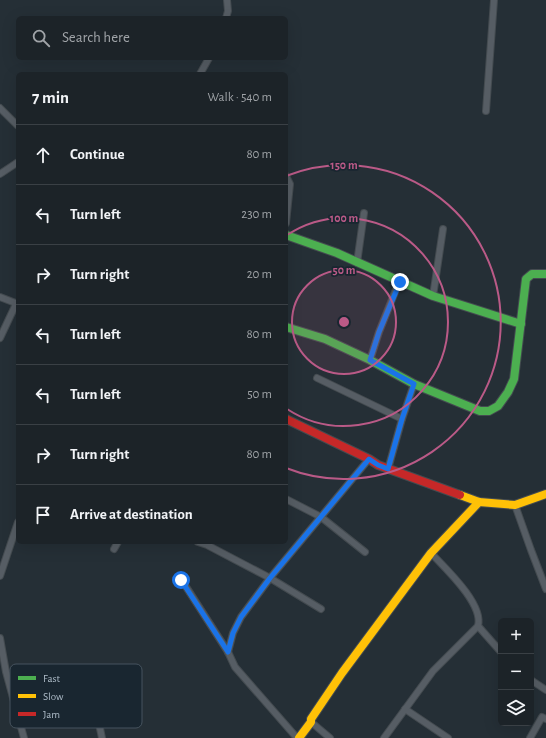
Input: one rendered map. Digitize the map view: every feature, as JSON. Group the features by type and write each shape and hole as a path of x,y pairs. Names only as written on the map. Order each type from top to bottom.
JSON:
{"street":[{"path":"227,0 228,11 227,16"},
{"path":"486,111 494,0"},
{"path":"201,72 208,60"},
{"path":"0,108 16,124"},
{"path":"0,174 16,163"},
{"path":"288,180 290,184 288,204"},
{"path":"357,263 364,213"},
{"path":"432,296 443,229"},
{"path":"288,236 337,253 432,296 521,324"},
{"path":"288,328 325,339 370,360 414,384 480,411 490,411 498,405 509,391 514,379 526,279 528,275 532,273 546,274"},
{"path":"370,360 379,332 400,282"},
{"path":"0,297 16,304"},
{"path":"0,338 16,306"},
{"path":"317,378 402,419"},
{"path":"388,469 402,419 414,384"},
{"path":"288,420 369,459 378,465 479,502 516,505 546,494"},
{"path":"228,652 233,633 241,617 270,578 369,459"},
{"path":"288,500 321,517 365,552"},
{"path":"181,580 228,652 235,667 298,738 311,722 311,719 342,673 431,553 479,502"},
{"path":"516,505 530,550 546,589"},
{"path":"0,576 16,528"},
{"path":"114,549 117,544"},
{"path":"204,544 270,578 321,609"},
{"path":"384,738 433,671 478,626 480,621 461,584 431,553"},
{"path":"478,626 498,649"},
{"path":"0,638 10,687"},
{"path":"534,682 546,690"},
{"path":"405,709 448,738"},
{"path":"530,738 544,718 546,710"},
{"path":"311,722 330,738"},
{"path":"21,728 24,738"},
{"path":"100,728 102,738"}],"traffic: fast":[{"path":"288,236 337,253 433,296 521,324"},
{"path":"288,328 325,339 370,360 414,384 480,411 489,411 498,406 508,392 514,379 526,279 532,274 546,274"}],"traffic: slow":[{"path":"460,495 479,502 515,505 546,494"},
{"path":"299,738 342,673 431,553 479,502"}],"traffic: jam":[{"path":"288,420 369,459 378,465 460,495"}],"route":[{"path":"181,580 228,652 233,633 241,617 270,578 369,459 388,469 402,419 414,384 370,360 379,332 400,282"}]}
